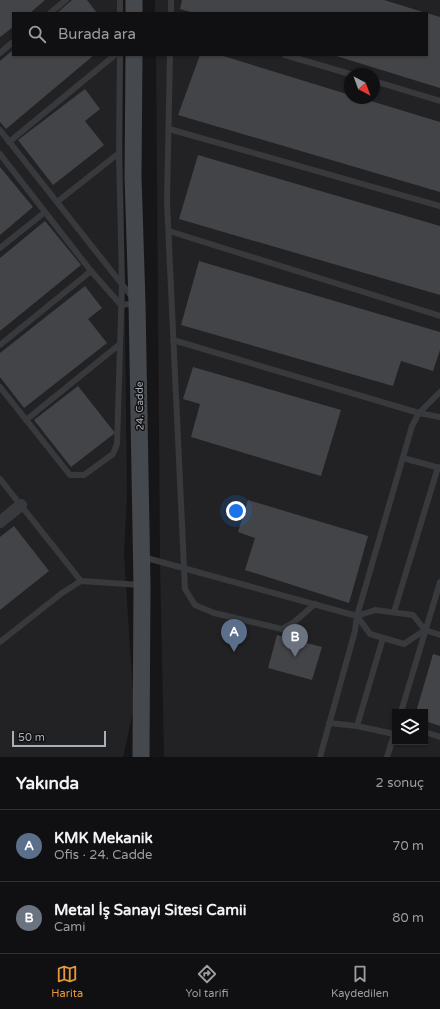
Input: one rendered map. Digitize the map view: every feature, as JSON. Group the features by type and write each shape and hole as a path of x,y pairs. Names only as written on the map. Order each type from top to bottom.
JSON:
{"street":[{"path":"134,0 134,12"},
{"name":"24. Cadde","path":"134,56 133,176 129,304 142,556 138,754"},
{"path":"0,522 21,505"}],"lane":[{"path":"51,12 66,0"},
{"path":"120,0 120,12"},
{"path":"171,0 171,12"},
{"path":"0,53 12,43"},
{"path":"9,142 114,56"},
{"path":"0,387 70,475 84,475 113,454 117,444 120,344 129,304 122,283 119,153 120,56"},
{"path":"170,56 168,202 184,589 195,605 214,613 282,628 293,623 315,604"},
{"path":"288,56 344,72"},
{"path":"380,83 440,101"},
{"path":"169,129 440,206"},
{"path":"0,130 122,283 129,304"},
{"path":"57,202 119,153"},
{"path":"0,154 91,271 129,304"},
{"path":"0,248 45,212"},
{"path":"169,231 440,316"},
{"path":"0,345 91,271"},
{"path":"173,340 419,413 440,417"},
{"path":"26,420 120,344"},
{"path":"320,757 355,631 357,616 412,426 419,413 440,392"},
{"path":"394,612 439,468 403,458"},
{"path":"0,479 81,581"},
{"path":"142,556 357,616 375,610 413,615 425,630 440,635"},
{"path":"0,642 62,593 81,581 142,585"},
{"path":"402,709 440,582"},
{"path":"357,616 370,634 404,644 425,630"},
{"path":"357,726 383,638"},
{"path":"329,723 392,732"},
{"path":"428,733 440,736"},
{"path":"387,757 392,742"}],"shaded area":[{"path":"0,0 122,0 122,12 12,12 12,56 122,56 127,496 124,555 134,708 123,757 0,757"},
{"path":"155,0 440,0 440,757 164,757 160,562 156,56 428,56 428,12 155,12"}],"building":[{"path":"0,0 45,0 31,12 12,12 12,28 0,37"},
{"path":"72,0 87,0 96,12 58,12"},
{"path":"182,0 384,0 423,12 190,12 180,9"},
{"path":"428,13 440,17 440,88 380,69 380,68 375,68 336,56 428,56"},
{"path":"12,51 12,56 93,56 6,129 0,122 0,61"},
{"path":"200,56 223,56 344,93 344,104 380,104 440,122 440,192 178,115"},
{"path":"85,89 100,109 85,121 104,145 53,185 18,140"},
{"path":"198,155 440,226 440,295 179,219"},
{"path":"0,167 33,207 0,235"},
{"path":"45,221 81,265 0,331 0,258"},
{"path":"199,261 440,332 440,350 433,371 401,361 393,386 181,325"},
{"path":"85,286 102,308 88,319 107,343 24,408 0,377 0,353"},
{"path":"193,367 341,410 321,476 191,437 200,404 183,399"},
{"path":"78,386 115,433 71,467 34,420"},
{"path":"248,500 368,536 349,603 245,570 255,538 238,532"},
{"path":"14,526 49,571 0,610 0,537"},
{"path":"277,635 322,647 312,680 268,668"},
{"path":"433,654 440,656 440,726 428,722 428,709 417,709"}],"place":[{"name":"KMK Mekanik","path":"234,652"},
{"name":"Metal İş Sanayi Sitesi Camii","path":"295,657"}]}
